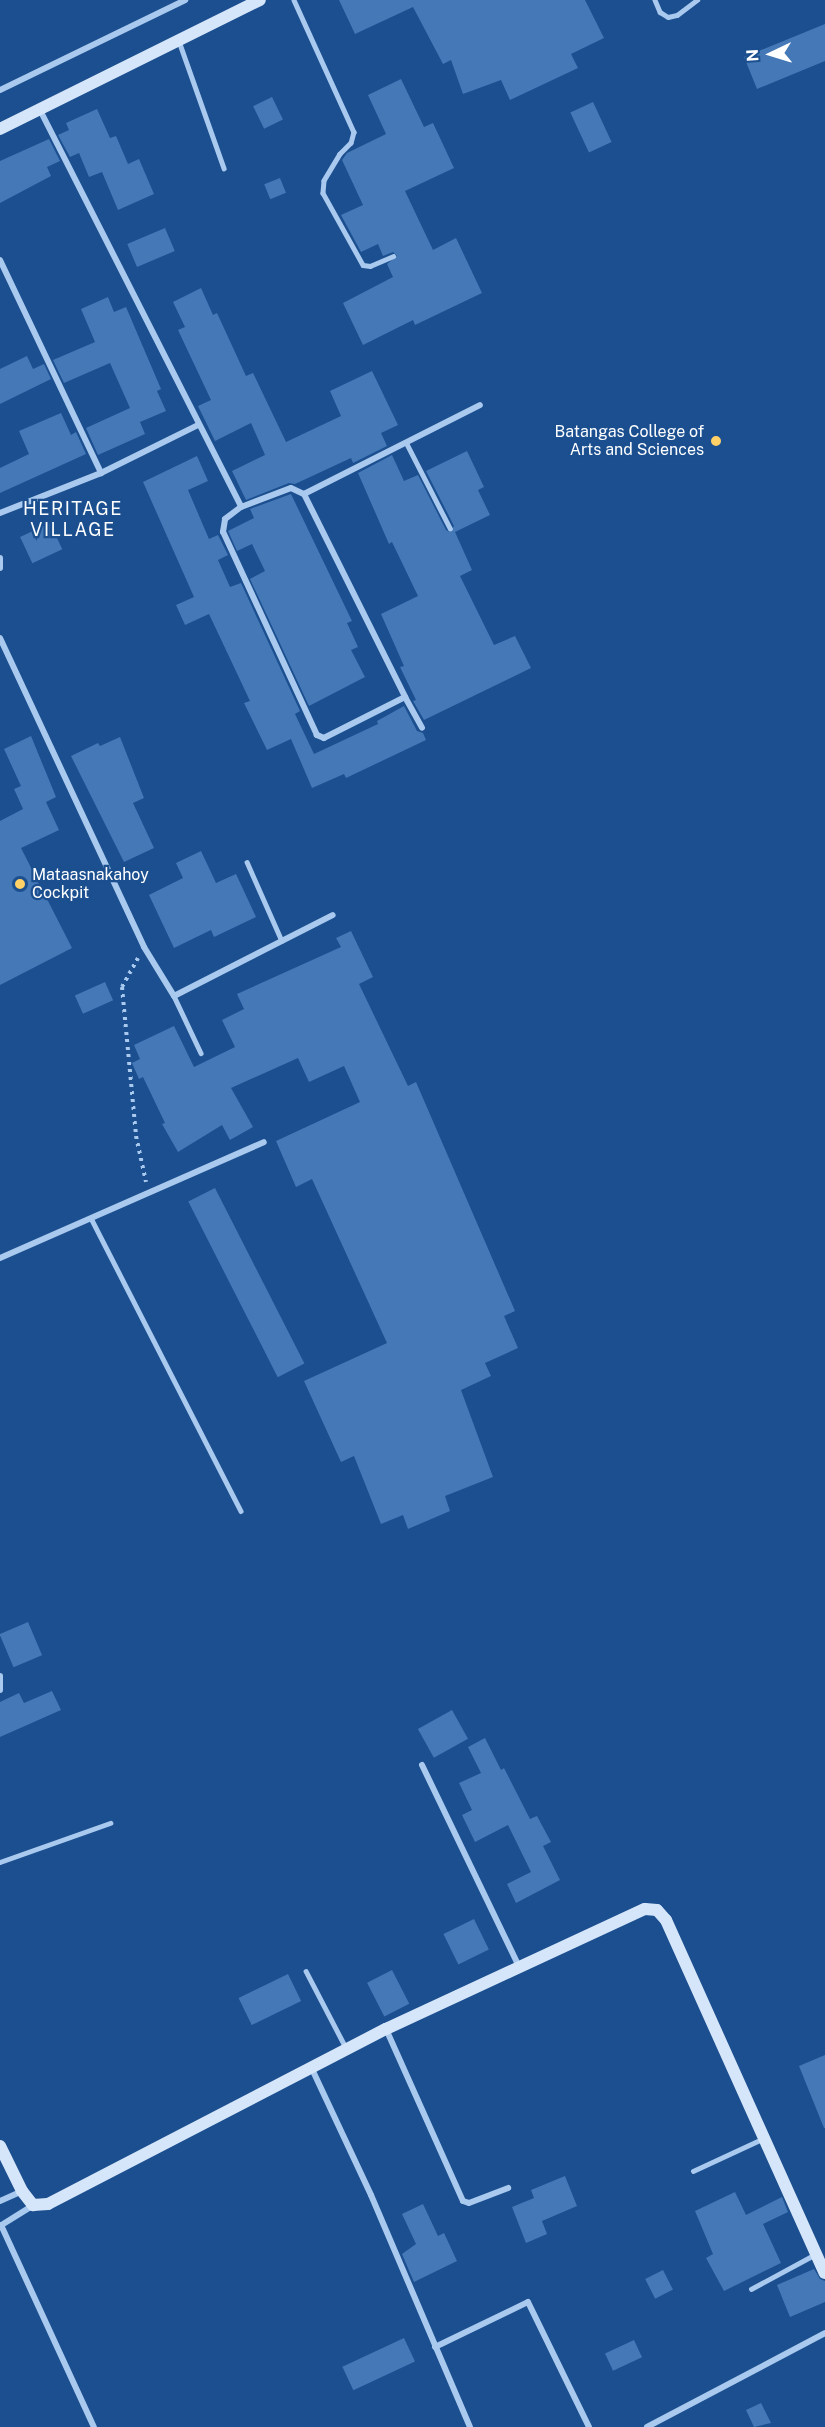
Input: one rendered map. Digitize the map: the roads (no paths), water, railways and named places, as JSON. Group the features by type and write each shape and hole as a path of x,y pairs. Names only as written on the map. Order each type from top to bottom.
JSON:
{"street":[{"path":"0,90 185,0"},
{"path":"0,129 261,0"},
{"path":"40,110 241,507"},
{"path":"0,260 101,473"},
{"path":"304,494 480,405"},
{"path":"0,513 101,473 198,425"},
{"path":"405,697 324,738 316,735 223,532 225,519 241,507 291,488 304,494 422,728"},
{"path":"0,558 0,568"},
{"path":"0,638 144,947 174,996 333,915"},
{"path":"0,1258 264,1142"},
{"path":"0,1676 0,1690"},
{"path":"422,1765 520,1968"},
{"path":"94,2427 1,2226 33,2205 48,2204 65,2197 386,2029 645,1909 657,1910 666,1920 825,2272"},
{"path":"386,2029 463,2201 469,2203 508,2188"},
{"path":"312,2069 371,2195 470,2427"},
{"path":"0,2146 22,2191 33,2205"},
{"path":"0,2201 22,2191"},
{"path":"435,2347 528,2301 589,2427"},
{"path":"647,2427 727,2382 825,2333"}],"lane":[{"path":"294,0 354,132 351,143 340,154 324,181 322,193 363,265 393,256"},
{"path":"654,0 660,12 668,17 677,15 697,0"},
{"path":"179,41 224,168"},
{"path":"406,442 450,528"},
{"path":"247,862 282,941"},
{"path":"174,996 201,1053"},
{"path":"91,1218 241,1511"},
{"path":"0,1862 110,1823"},
{"path":"306,1971 347,2050"},
{"path":"693,2171 764,2138"},
{"path":"751,2289 816,2254"}],"place":[{"name":"Batangas College of Arts and Sciences","path":"716,441"},
{"name":"Mataasnakahoy Cockpit","path":"20,884"}],"district":[{"name":"HERITAGE VILLAGE","path":"73,520"}]}
